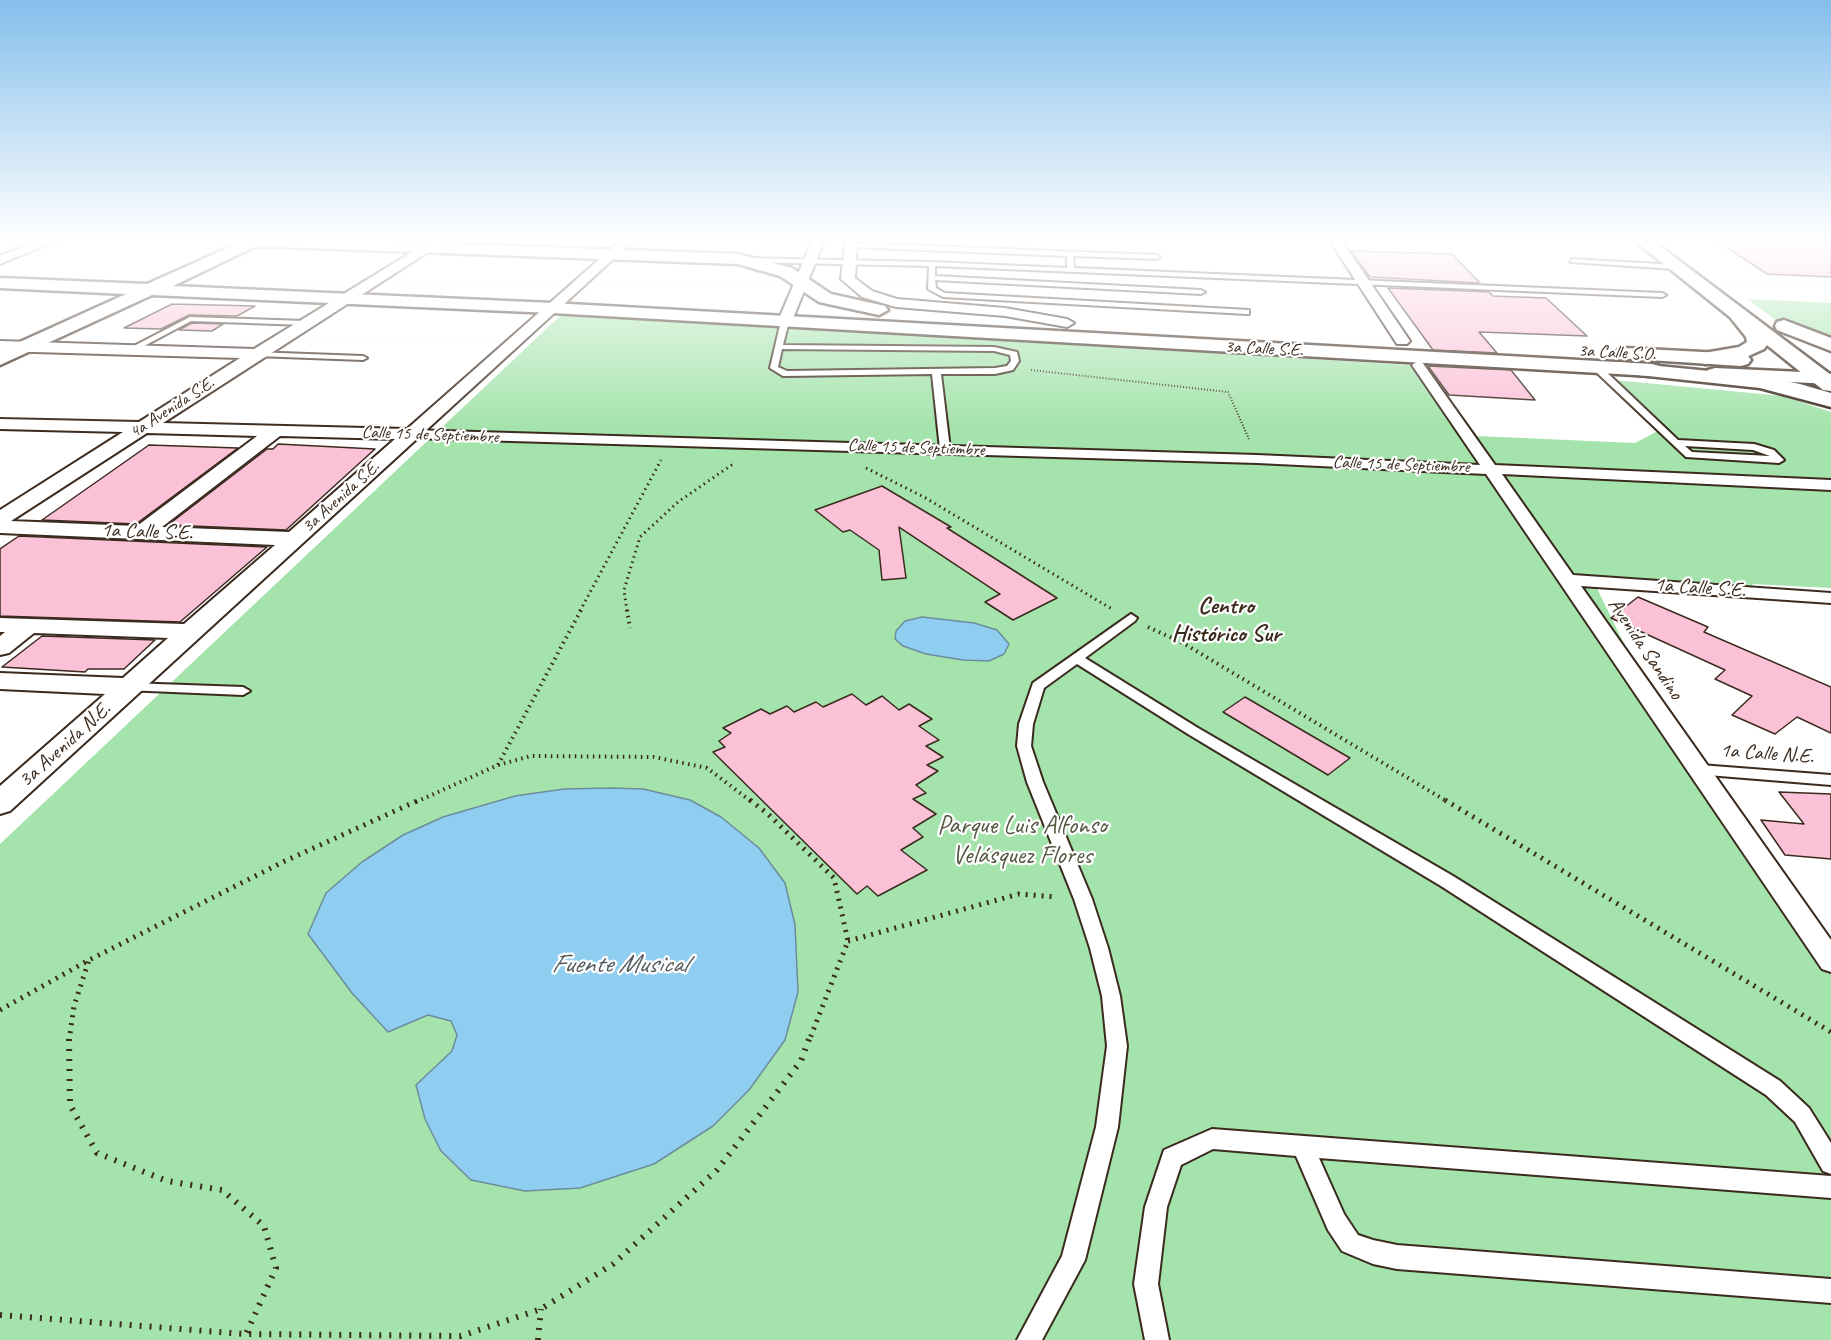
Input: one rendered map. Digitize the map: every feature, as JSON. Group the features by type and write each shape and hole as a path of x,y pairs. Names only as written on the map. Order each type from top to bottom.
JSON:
{"main road":[{"path":"0,359 121,304"},
{"name":"3a Calle S.E.","path":"460,304 785,321 932,339 1411,355"},
{"path":"687,316 751,312 771,308 777,304"},
{"name":"3a Calle S.E.","path":"845,304 858,307 1067,323 1411,355"},
{"path":"1705,358 1744,352 1754,348 1758,342 1753,331 1724,304"},
{"path":"1725,304 1803,363 1830,374"},
{"path":"785,321 795,316 832,312 996,319"},
{"path":"1767,313 1784,326 1830,374"},
{"path":"1784,326 1831,345"},
{"name":"3a Calle S.O.","path":"1411,355 1705,358 1803,363"},
{"name":"3a Calle S.O.","path":"1411,355 1618,368 1830,374"},
{"path":"1618,368 1760,382 1800,390 1831,400"}],"street":[{"name":"4a Avenida S.E.","path":"0,519 336,304"},
{"path":"552,308 557,304"},
{"path":"785,321 792,304"},
{"path":"907,304 1005,312 1067,323"},
{"name":"Avenida Sandino","path":"1379,304 1411,355 1831,961"},
{"name":"3a Avenida S.E.","path":"130,687 552,308"},
{"path":"0,346 256,354"},
{"name":"Calle 15 de Septiembre","path":"0,424 754,443 1257,459 1831,485"},
{"path":"143,532 275,431"},
{"name":"1a Calle S.E.","path":"0,527 295,538"},
{"name":"1a Calle S.E.","path":"1569,580 1831,598"},
{"path":"0,625 191,632"},
{"path":"0,648 28,626"},
{"path":"0,681 130,687"},
{"name":"3a Avenida N.E.","path":"0,803 130,687"}],"lane":[{"path":"1102,304 1246,312"},
{"path":"130,350 190,319 305,323"},
{"path":"778,348 932,339 1008,351 1014,354 1015,361 1010,368 936,372 786,374 774,368 778,348 785,321"},
{"path":"256,354 363,358"},
{"path":"1596,367 1676,443 1696,457 1779,460 1771,452 1754,447 1676,443"},
{"path":"936,372 945,449"},
{"path":"1029,1340 1073,1260 1107,1127 1117,1046 1111,996 1083,899 1044,809 1024,746 1026,724 1038,686 1131,618"},
{"path":"1076,658 1193,731 1447,881 1773,1088 1802,1115 1831,1163"},
{"path":"130,687 243,691"},
{"name":"1a Calle N.E.","path":"1700,770 1831,780"},
{"path":"1157,1340 1146,1284 1156,1207 1172,1158 1212,1139 1831,1187"},
{"path":"1303,1147 1336,1222 1350,1243 1373,1252 1397,1257 1831,1292"}],"path":[{"path":"1010,368 1228,392 1257,459"},
{"path":"498,765 671,441"},
{"path":"630,628 624,590 640,537 704,482 750,452 754,443"},
{"path":"862,465 924,496 1101,604 1183,643 1831,1032"},
{"path":"0,1010 90,960 285,861 498,765 531,756 654,757 707,768 768,813 834,878 848,941 801,1061 717,1170 613,1264 541,1309 461,1336 246,1334 0,1315"},
{"path":"848,941 1019,894 1083,899"},
{"path":"90,960 74,1006 67,1051 70,1105 97,1153 167,1181 222,1190 264,1226 276,1268 246,1334"},
{"path":"538,1340 541,1309"}],"green space":[{"path":"1753,304 1831,304 1831,345 1784,326"},
{"name":"Parque Luis Alfonso Velásquez Flores","path":"562,314 1426,366 1477,436 1635,443 1658,431 1604,379 1783,396 1831,412 1831,588 1752,584 1756,589 1623,583 1619,577 1591,576 1686,771 1831,952 1831,1340 0,1340 0,844"}],"water":[{"path":"922,617 974,623 997,630 1009,644 1004,654 989,661 963,660 926,654 903,646 895,639 896,631 905,621"},
{"name":"Fuente Musical","path":"564,789 643,789 690,800 721,817 759,848 785,883 795,925 798,992 785,1040 749,1090 713,1126 654,1164 580,1188 525,1191 471,1180 441,1151 425,1119 416,1085 452,1051 457,1035 451,1021 428,1015 388,1032 352,993 308,934 326,893 362,862 403,835 443,817 515,796"}],"building":[{"path":"172,304 255,306 237,316 189,315 161,329 124,328"},
{"path":"1399,304 1552,304 1587,336 1479,332 1497,353 1433,350"},
{"path":"192,323 223,324 212,331 179,330"},
{"path":"1428,366 1511,370 1535,400 1449,395"},
{"path":"278,444 375,449 286,530 168,525 267,449 273,449"},
{"path":"149,445 238,448 136,524 42,520"},
{"path":"882,486 951,527 947,528 1057,598 1013,620 985,602 1000,594 899,527 906,578 882,580 879,550 850,530 843,532 815,510"},
{"path":"19,536 267,547 180,622 0,616 0,549"},
{"path":"1638,597 1708,627 1704,632 1831,687 1831,733 1797,717 1775,734 1732,715 1752,696 1715,679 1725,670 1611,618"},
{"path":"42,636 155,640 124,669 88,669 85,672 2,667"},
{"path":"852,694 866,705 882,696 899,710 909,704 932,719 919,726 939,740 926,746 943,757 927,765 938,771 916,785 926,793 913,799 936,814 913,828 923,837 901,850 927,870 878,896 867,886 857,894 713,752 725,747 719,741 731,733 723,728 761,709 770,714 787,706 794,712 816,702 823,707"},
{"path":"1245,697 1350,758 1328,775 1223,712"},
{"path":"1779,792 1831,794 1831,859 1785,855 1761,820 1804,824"}],"district":[{"name":"Centro Histórico Sur","path":"1226,621"}]}
